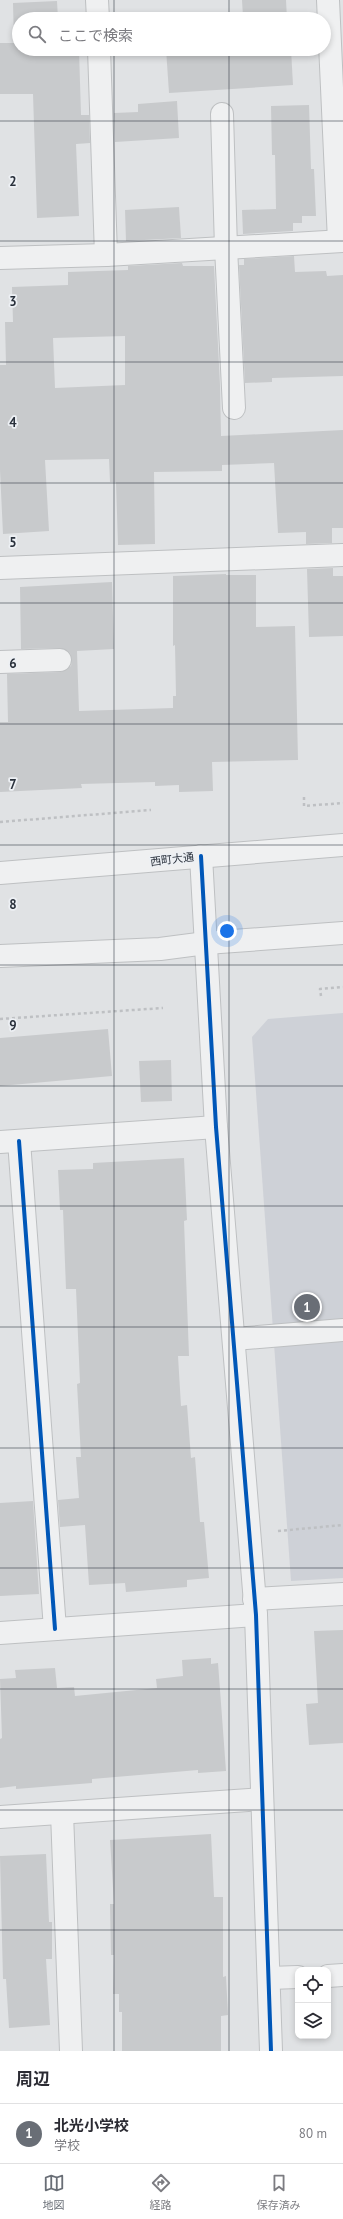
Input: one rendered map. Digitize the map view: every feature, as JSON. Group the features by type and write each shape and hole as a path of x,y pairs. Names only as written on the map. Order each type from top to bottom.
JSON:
{"street":[{"path":"97,0 98,12"},
{"path":"328,0 329,12"},
{"path":"99,56 106,255"},
{"path":"0,258 106,255 341,241 331,56"},
{"path":"222,114 226,248 234,408"},
{"path":"0,568 343,555"},
{"path":"0,662 60,660"},
{"name":"西町大通","path":"0,873 155,862 201,856 343,845"},
{"path":"201,856 216,1127 255,1607 272,2051"},
{"path":"0,956 160,949 206,943 343,933"},
{"path":"55,1629 9,1142 216,1127"},
{"path":"234,1339 343,1330"},
{"path":"0,1633 55,1629 255,1607 343,1594"},
{"path":"0,1817 262,1799"},
{"path":"62,1813 71,2051"},
{"path":"331,1976 343,1976"},
{"path":"269,1978 295,1977"}],"path":[{"path":"304,797 304,806 343,803"},
{"path":"0,822 151,810"},
{"path":"321,996 320,989 343,987"},
{"path":"0,1019 163,1008"},
{"path":"272,1532 343,1525"}],"shaded area":[{"path":"343,1013 343,1578 291,1581 252,1037 268,1019"}],"building":[{"path":"242,0 286,0 287,12 243,12"},
{"path":"57,1 58,12 13,12 13,3"},
{"path":"0,43 12,43 12,56 79,56 81,115 89,115 90,143 76,144 79,216 37,218 33,94 0,94"},
{"path":"166,56 291,56 293,85 169,93"},
{"path":"177,101 179,138 115,142 114,113 138,112 138,104"},
{"path":"309,105 311,169 314,169 316,216 302,216 302,223 293,223 293,231 243,234 242,210 276,209 275,155 272,155 271,106"},
{"path":"179,207 181,238 126,241 125,210"},
{"path":"294,256 295,272 326,271 327,276 343,275 343,376 272,378 272,382 245,383 239,265 244,265 244,259"},
{"path":"182,263 183,266 214,266 221,436 343,430 343,528 332,528 332,543 306,544 306,532 278,533 274,463 222,465 222,471 154,472 155,544 118,545 116,482 110,482 109,459 45,460 49,531 3,534 0,470 0,365 6,365 5,322 13,322 12,287 68,285 68,272 128,270 128,266","holes":["125,336 125,385 55,388 53,338"]},
{"path":"333,568 333,576 343,576 343,636 309,637 307,569"},
{"path":"226,574 256,575 256,627 295,626 298,760 212,762 213,791 179,792 179,785 155,786 155,782 81,784 82,788 0,792 0,722 8,722 7,674 61,672 71,666 72,660 70,653 60,648 21,649 20,587 112,582 114,649 77,651 79,711 173,708 173,696 176,696 175,645 173,646 173,576"},
{"path":"108,1029 112,1076 0,1086 0,1038"},
{"path":"171,1060 172,1101 141,1102 139,1061"},
{"path":"184,1158 187,1220 184,1221 189,1356 178,1356 181,1406 187,1405 191,1458 195,1457 200,1522 204,1522 209,1578 187,1580 187,1587 126,1592 125,1583 89,1585 85,1525 60,1527 58,1500 79,1498 76,1457 81,1457 77,1384 80,1383 76,1289 66,1289 63,1210 60,1210 58,1170 93,1169 93,1163"},
{"path":"33,1501 39,1594 0,1596 0,1503"},
{"path":"343,1630 343,1743 309,1745 306,1704 318,1703 314,1631"},
{"path":"211,1658 211,1664 218,1663 226,1771 198,1773 198,1770 92,1779 92,1783 16,1789 16,1786 0,1788 0,1739 2,1738 0,1679 16,1678 15,1670 55,1668 57,1688 74,1687 75,1696 157,1688 156,1679 183,1676 182,1660"},
{"path":"211,1834 214,1897 223,1897 223,1977 226,1976 228,2015 221,2016 221,2051 122,2051 122,2012 119,2012 119,1994 113,1994 114,1955 111,1955 110,1904 114,1904 110,1840"},
{"path":"46,1854 49,1922 52,1922 52,1959 46,1959 50,2025 9,2028 6,1979 3,1979 0,1856"}],"cycle path":[{"path":"201,856 216,1127 256,1615 271,2051"},
{"path":"19,1141 55,1629"}],"place":[{"name":"北光小学校","path":"307,1307"}]}
